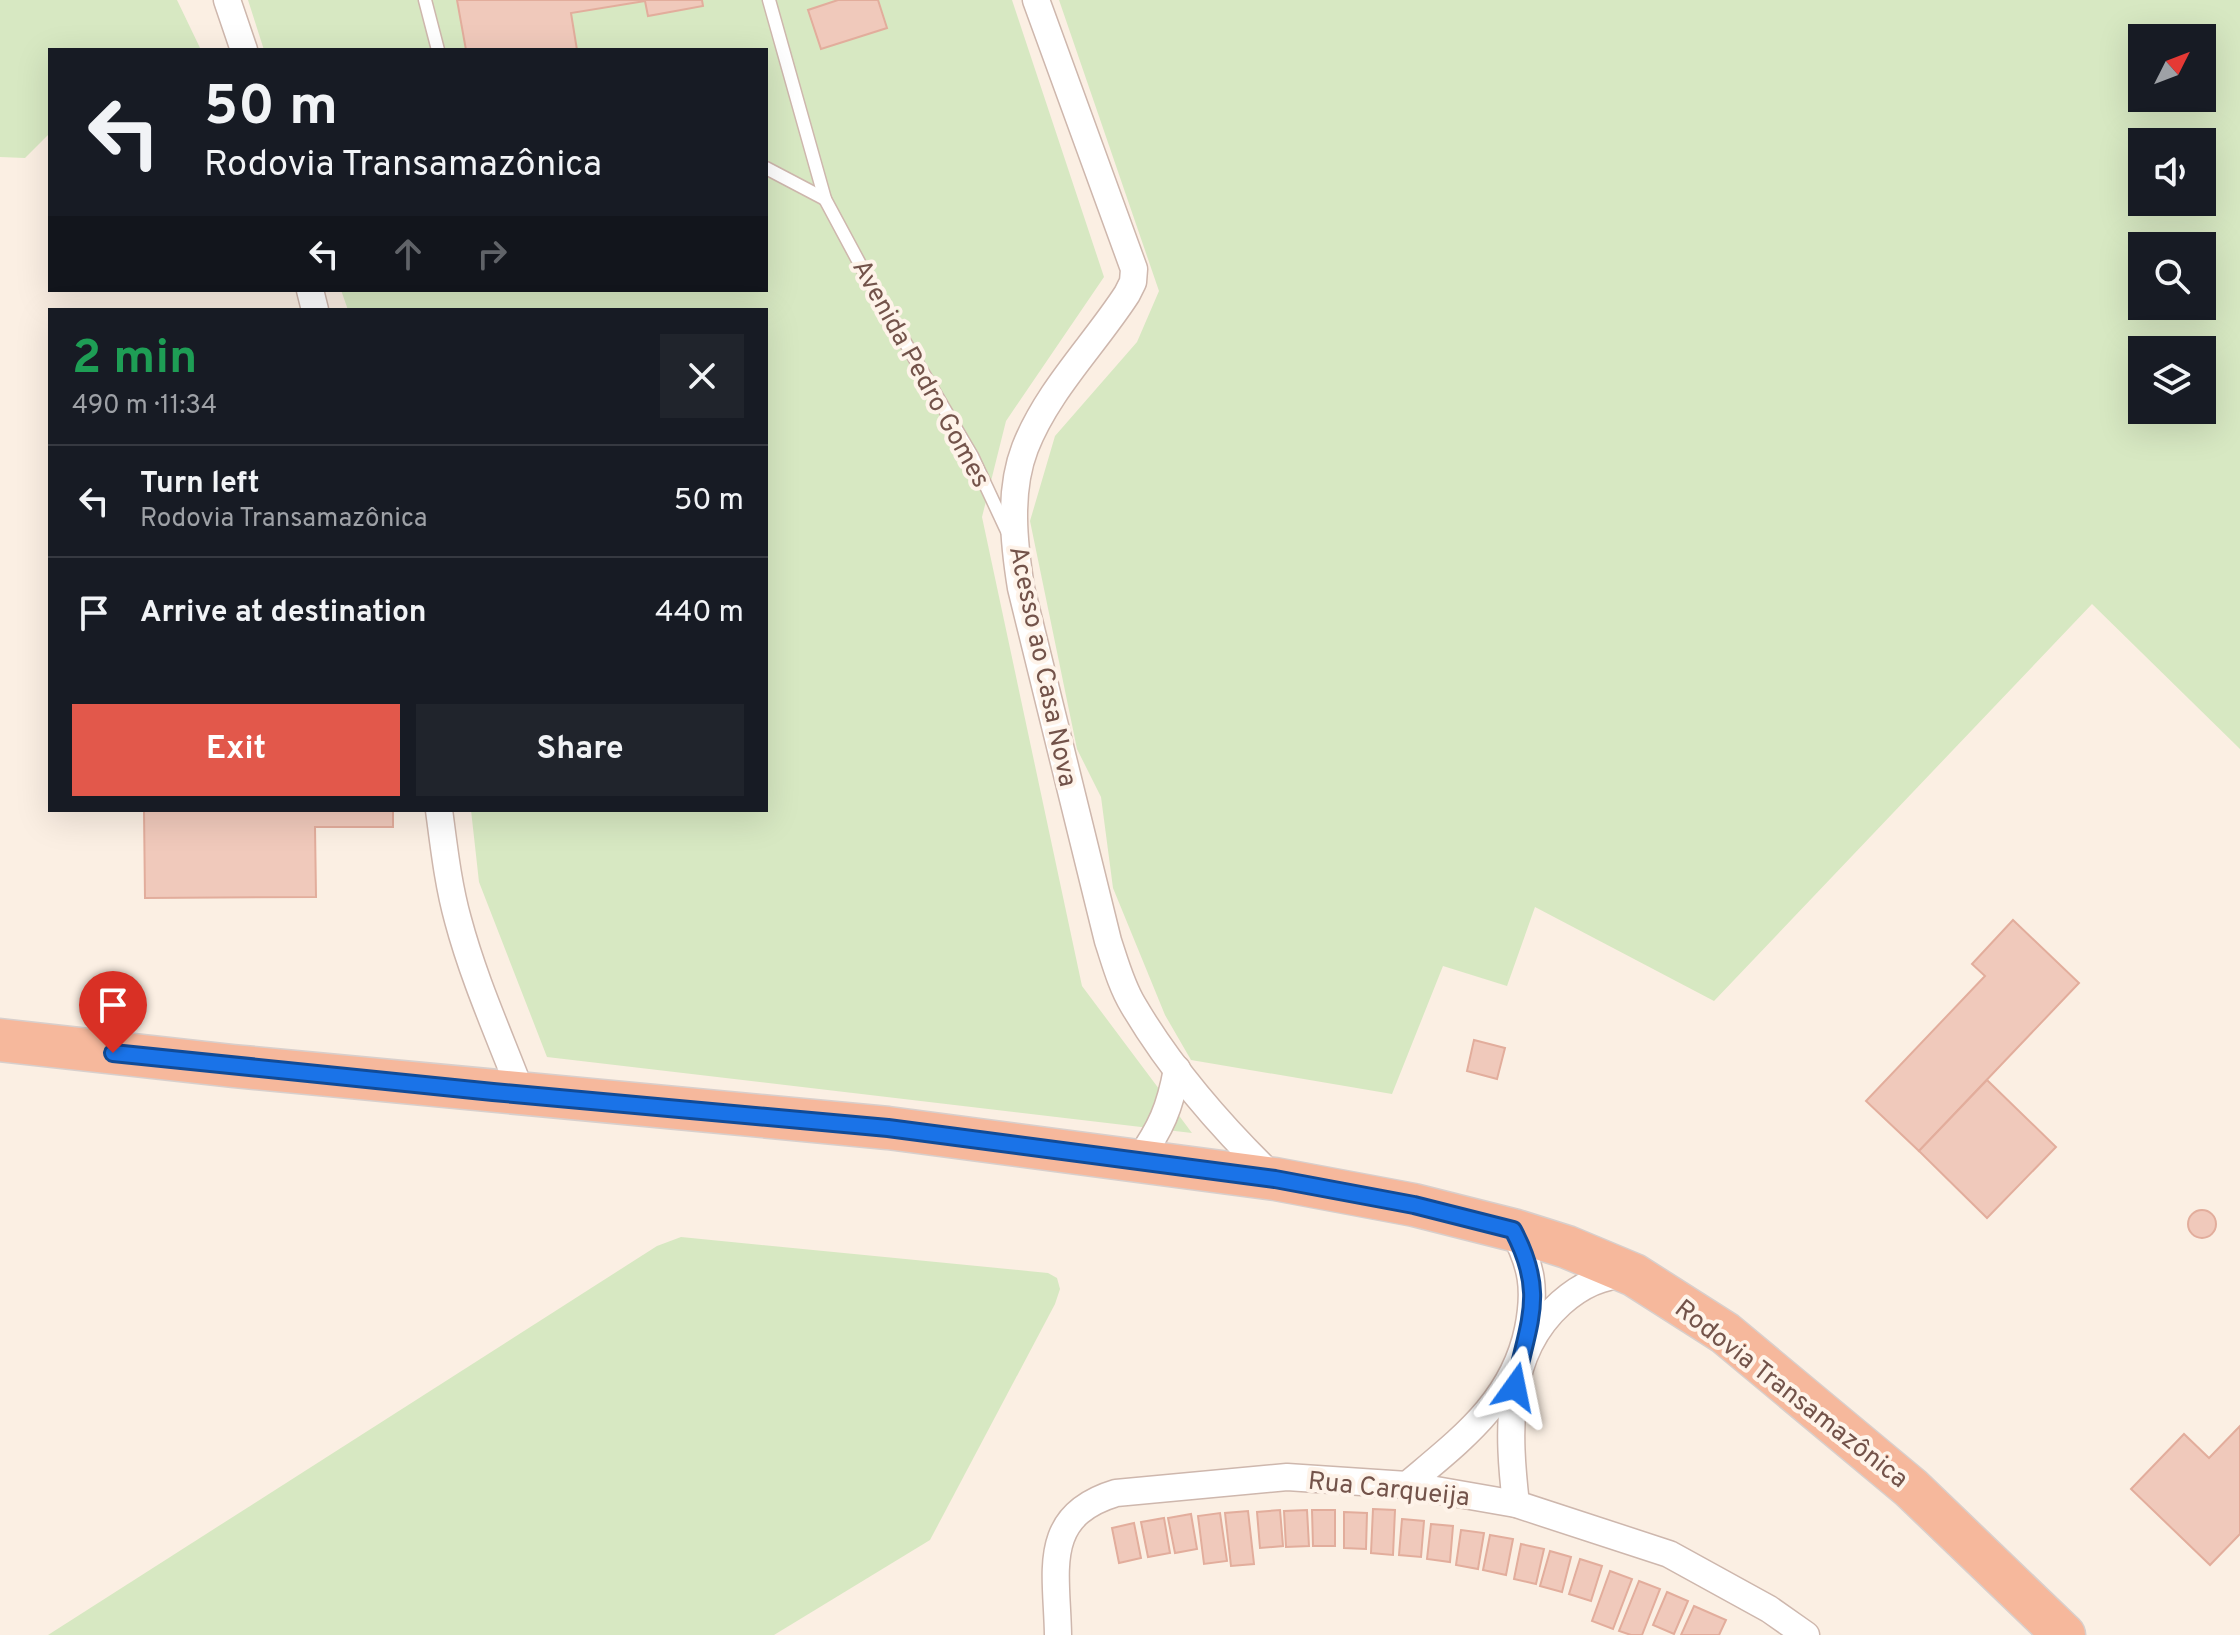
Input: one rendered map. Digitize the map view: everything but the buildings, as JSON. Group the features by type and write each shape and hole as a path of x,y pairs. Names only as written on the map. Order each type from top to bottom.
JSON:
{"highway":[{"name":"Rodovia Transamazônica","path":"0,1040 522,1095 888,1128 1275,1179 1414,1205 1513,1230 1567,1247 1634,1275 1725,1333 1846,1432 1959,1532 2064,1635"}],"street":[{"path":"227,0 243,48"},
{"name":"Acesso ao Casa Nova","path":"1036,0 1134,269 1133,282 1127,294 1037,422 1024,450 1016,487 1015,549 1021,588 1108,941 1131,1003 1177,1069 1245,1149 1275,1179"},
{"path":"439,812 445,862 457,919 522,1095"},
{"path":"1138,1161 1171,1103 1177,1069"},
{"path":"1513,1230 1527,1256 1533,1282 1533,1302 1520,1361 1511,1426 1516,1504"},
{"path":"1407,1485 1448,1451 1491,1408 1552,1311 1579,1289 1596,1280 1634,1275"},
{"name":"Rua Carqueija","path":"1058,1635 1057,1550 1063,1528 1079,1509 1096,1499 1146,1489 1287,1477 1407,1485 1516,1504 1669,1554 1769,1609 1806,1635"}],"lane":[{"path":"425,0 437,48"},
{"name":"Avenida Pedro Gomes","path":"769,0 825,199 869,281 972,456 1015,549"},
{"path":"768,169 825,199"}],"green space":[{"path":"0,0 177,0 200,48 48,48 48,135 25,158 0,157"},
{"path":"248,0 1012,0 1104,277 1006,421 982,517 1082,986 1192,1133 547,1057 479,882 471,812 768,812 768,308 347,308 342,292 768,292 768,48 263,48"},
{"path":"1059,0 2240,0 2240,749 2092,604 1714,1001 1535,907 1507,986 1443,966 1392,1094 1191,1060 1165,1015 1113,888 1101,797 1077,749 1030,521 1055,436 1137,342 1159,291"},
{"path":"681,1237 1048,1273 1057,1278 1060,1289 1055,1304 930,1540 774,1635 48,1635 657,1246"}],"route":[{"path":"113,1053 888,1128 1275,1179 1414,1205 1513,1230 1527,1256 1533,1282 1533,1302 1515,1387"}]}
